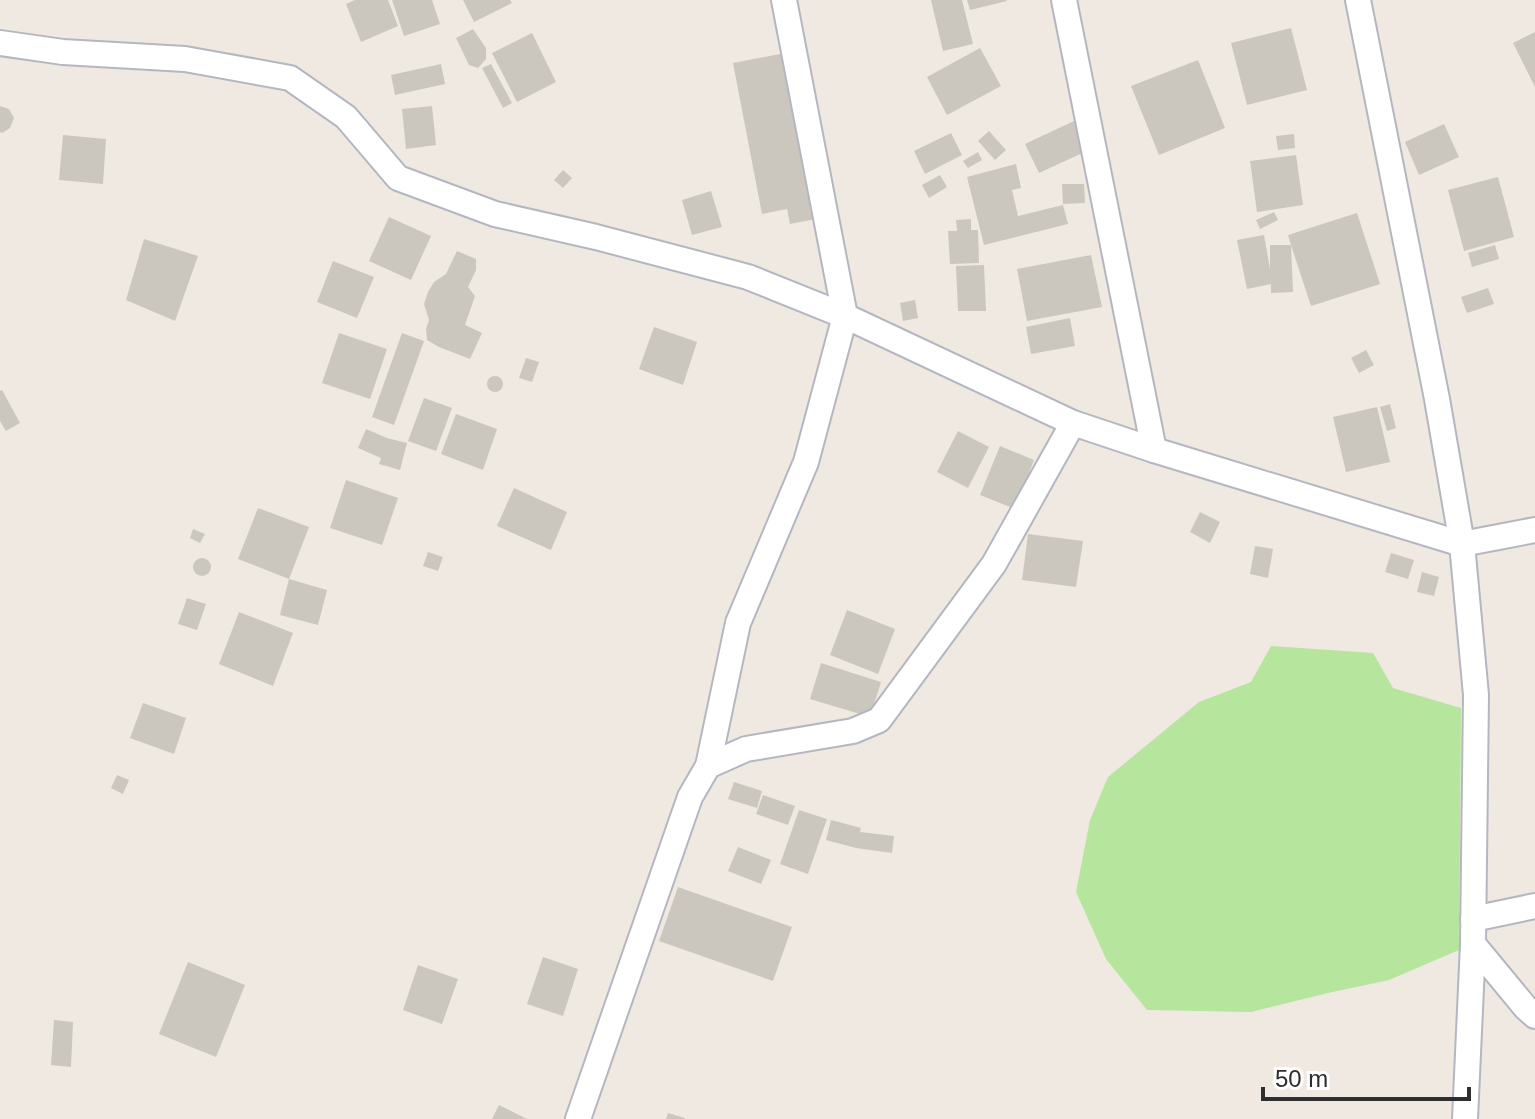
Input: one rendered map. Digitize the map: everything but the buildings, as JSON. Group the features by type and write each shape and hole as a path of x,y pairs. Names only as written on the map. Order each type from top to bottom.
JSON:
{"street":[{"path":"578,1119 690,797 708,766 738,623 806,462 845,316 784,0"},
{"path":"1064,0 1154,450"},
{"path":"1358,0 1437,399 1462,544 1476,695 1473,944 1465,1119"},
{"path":"0,43 63,52 185,59 290,78 346,117 398,178 495,214 748,277 845,316 1073,423 1462,544 1535,530"},
{"path":"708,766 746,749 853,731 879,720 994,564 1073,423"},
{"path":"1473,919 1535,906"},
{"path":"1473,944 1535,1016"}],"green space":[{"path":"1271,646 1373,653 1393,688 1461,708 1459,950 1389,980 1251,1012 1147,1010 1106,959 1076,892 1090,820 1108,777 1199,702 1251,682"}]}
